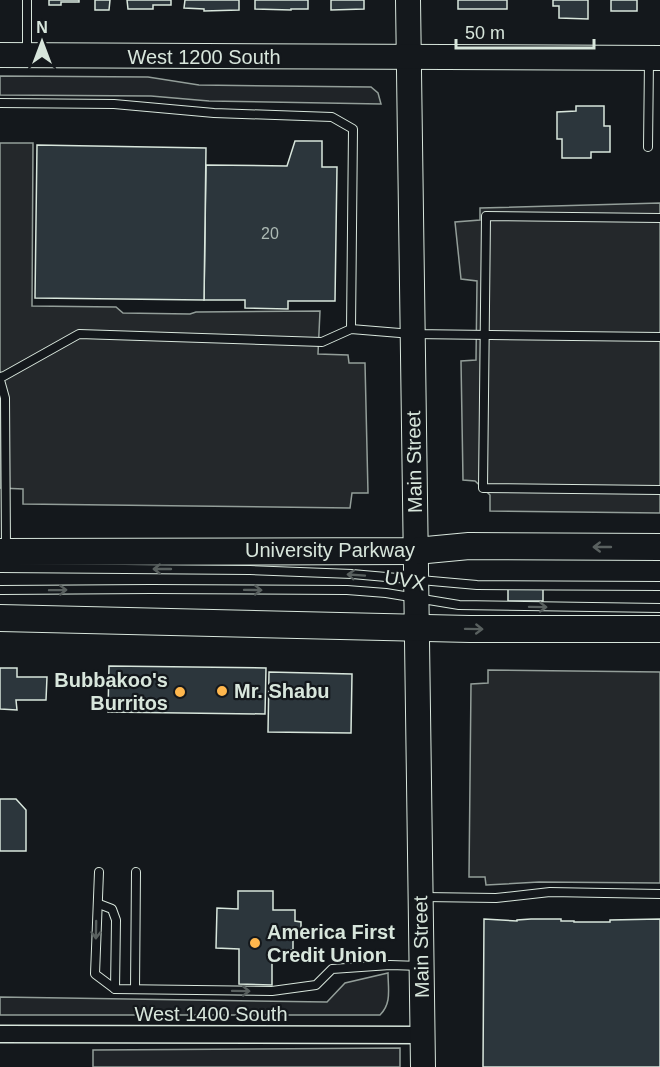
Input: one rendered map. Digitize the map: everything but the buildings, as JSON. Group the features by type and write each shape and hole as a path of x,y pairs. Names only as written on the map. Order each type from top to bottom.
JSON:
{"main road":[{"name":"University Parkway","path":"2,557 416,551 469,546 660,547"},
{"path":"0,618 470,629 660,629"}],"street":[{"name":"Main Street","path":"408,0 423,1067"},
{"name":"West 1200 South","path":"0,55 654,58"},
{"name":"West 1400 South","path":"0,1034 422,1035"}],"lane":[{"path":"27,0 27,55"},
{"path":"648,147 654,58"},
{"path":"0,103 114,104 214,113 332,117 353,129 351,330"},
{"path":"660,218 486,216 483,488 660,490"},
{"path":"2,557 5,398 0,378 79,334 322,342 351,330 412,334 660,337"},
{"name":"UVX","path":"2,557 352,574 416,590 459,605 660,608"},
{"name":"UVX","path":"0,590 347,590 387,593 477,585 660,586"},
{"path":"99,872 95,974 115,988 272,991 316,985 332,969 390,965 421,966"},
{"path":"135,872 135,989"},
{"path":"420,897 496,898 550,892 660,894"},
{"path":"99,904 112,909 116,920 115,988"}],"shaded area":[{"path":"0,76 148,77 199,85 371,87 378,93 381,104 209,101 151,96 0,95"},
{"path":"0,143 33,143 32,306 116,307 123,313 320,311 318,354 348,355 349,363 365,363 368,493 352,493 350,508 23,504 23,489 0,488"},
{"path":"660,203 660,513 490,511 490,495 475,481 463,480 461,361 476,360 477,281 461,279 455,222 480,220 480,208"},
{"path":"488,670 660,672 660,883 539,882 486,885 485,877 469,877 471,684 488,683"},
{"path":"388,973 388,1001 380,1015 0,1015 0,997 327,1002 345,983"},
{"path":"400,1048 400,1067 93,1067 93,1050"}],"place":[{"name":"Mr. Shabu","path":"222,691"},
{"name":"Bubbakoo's Burritos","path":"180,692"},
{"name":"America First Credit Union","path":"255,943"}]}
